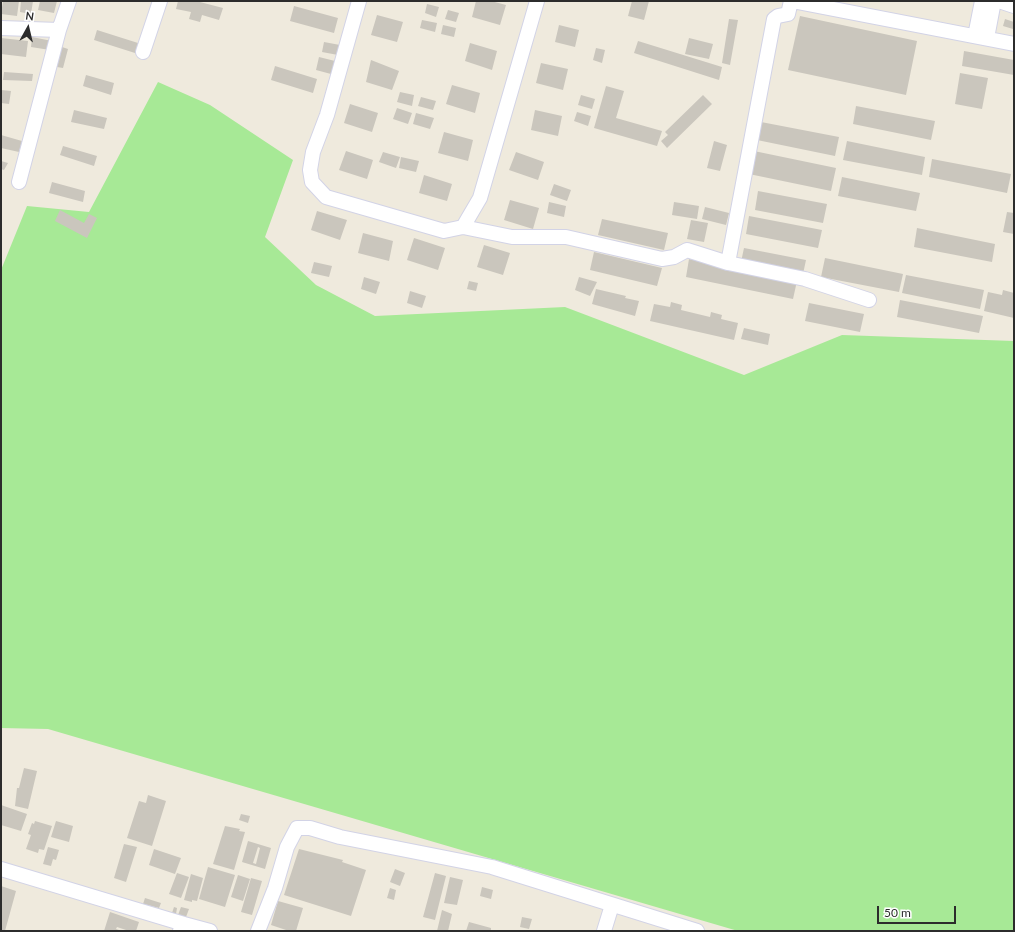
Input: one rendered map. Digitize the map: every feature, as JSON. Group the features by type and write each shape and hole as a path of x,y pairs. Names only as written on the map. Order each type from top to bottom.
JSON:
{"street":[{"path":"19,182 59,30 69,1"},
{"path":"143,52 160,1"},
{"path":"359,1 331,101 313,152 310,170 312,182 326,197 444,231 463,227 512,237 566,237 662,259 674,257 687,250 728,263 805,279 869,300"},
{"path":"463,227 480,198 537,1"},
{"path":"728,263 774,20 778,16 788,14 791,1 1014,44"},
{"path":"981,37 982,1"},
{"path":"981,37 994,1"},
{"path":"999,1 1014,6"},
{"path":"1,28 59,30"},
{"path":"258,931 275,888 287,847 297,828 310,828 340,837 492,867 697,931"},
{"path":"1,869 182,928 210,931"},
{"path":"604,931 612,905"}],"green space":[{"path":"158,82 210,105 293,160 265,237 316,285 375,316 565,307 744,375 842,335 1014,341 1014,931 738,931 48,729 1,728 1,270 27,206 89,212"}],"building":[{"path":"3,1 19,1 17,16 1,14"},
{"path":"21,1 33,1 31,14 20,12"},
{"path":"40,1 57,1 54,13 38,10"},
{"path":"178,1 196,1 223,8 219,20 202,15 200,22 189,19 191,12 176,9"},
{"path":"476,1 491,1 506,5 500,25 472,17"},
{"path":"632,1 649,1 644,20 628,16"},
{"path":"427,4 439,7 436,17 425,13"},
{"path":"294,6 338,18 334,33 290,21"},
{"path":"448,10 459,13 456,22 445,19"},
{"path":"377,15 403,22 397,42 371,35"},
{"path":"800,16 917,41 906,95 788,70"},
{"path":"729,19 738,20 730,65 722,63"},
{"path":"1005,19 1014,22 1013,29 1003,26"},
{"path":"422,20 437,23 435,32 420,28"},
{"path":"443,25 456,28 454,37 441,34"},
{"path":"559,25 579,30 575,47 555,42"},
{"path":"97,30 138,43 135,53 94,40"},
{"path":"32,37 52,41 50,50 31,47"},
{"path":"1,38 28,41 26,57 1,54"},
{"path":"689,38 713,44 709,59 685,54"},
{"path":"638,41 722,67 719,80 634,53"},
{"path":"324,42 340,45 338,55 322,52"},
{"path":"470,43 497,51 492,70 465,61"},
{"path":"62,47 68,49 63,68 57,67"},
{"path":"596,48 605,50 602,63 593,60"},
{"path":"964,51 1014,60 1014,75 962,66"},
{"path":"319,57 335,61 331,74 316,70"},
{"path":"371,60 399,71 392,90 366,82"},
{"path":"541,63 568,69 563,90 536,83"},
{"path":"275,66 317,79 313,93 271,80"},
{"path":"4,72 33,74 32,81 3,80"},
{"path":"960,73 988,78 982,109 955,104"},
{"path":"86,75 114,83 111,95 83,86"},
{"path":"452,85 480,93 475,113 446,104"},
{"path":"606,86 624,91 616,118 662,131 657,146 594,128"},
{"path":"1,90 11,91 9,104 1,103"},
{"path":"400,92 414,95 412,106 397,102"},
{"path":"581,95 595,99 592,109 578,105"},
{"path":"703,95 712,104 667,148 661,141 668,135 665,132"},
{"path":"421,97 436,101 433,110 418,106"},
{"path":"350,104 378,113 372,132 344,123"},
{"path":"856,106 935,121 931,140 853,124"},
{"path":"397,108 412,113 408,124 393,119"},
{"path":"74,110 107,118 104,129 71,122"},
{"path":"535,110 562,116 558,136 531,130"},
{"path":"577,112 591,116 588,126 574,121"},
{"path":"416,113 434,118 430,129 413,124"},
{"path":"761,122 839,137 835,156 757,140"},
{"path":"444,132 473,140 468,161 438,153"},
{"path":"1,135 22,141 19,152 1,148"},
{"path":"714,141 727,145 720,171 707,168"},
{"path":"847,141 925,157 922,175 843,160"},
{"path":"63,146 97,156 94,166 60,155"},
{"path":"346,151 373,160 367,179 339,170"},
{"path":"754,151 836,168 831,191 749,174"},
{"path":"383,152 400,157 396,168 379,162"},
{"path":"516,152 544,162 538,180 509,170"},
{"path":"401,157 419,161 416,172 399,168"},
{"path":"932,159 1011,174 1007,193 929,177"},
{"path":"1,161 8,163 4,170 1,169"},
{"path":"424,175 452,184 447,201 419,193"},
{"path":"842,177 920,193 916,211 838,196"},
{"path":"52,182 85,191 83,202 49,193"},
{"path":"554,184 571,190 567,201 550,195"},
{"path":"758,191 827,204 823,223 755,210"},
{"path":"510,200 539,208 533,229 504,220"},
{"path":"549,202 566,206 564,217 547,213"},
{"path":"674,202 699,206 697,219 672,215"},
{"path":"705,207 729,213 726,225 702,219"},
{"path":"60,210 84,223 89,214 97,218 87,238 55,221"},
{"path":"317,211 347,220 340,240 311,230"},
{"path":"1007,212 1014,213 1014,234 1003,232"},
{"path":"749,216 822,230 818,248 746,234"},
{"path":"602,219 668,233 664,250 598,235"},
{"path":"691,220 708,223 704,242 687,239"},
{"path":"917,228 995,244 992,262 914,247"},
{"path":"363,233 393,241 389,261 358,253"},
{"path":"414,238 445,248 438,270 407,260"},
{"path":"484,245 510,253 503,275 477,267"},
{"path":"744,248 806,260 803,274 741,262"},
{"path":"594,252 662,268 657,286 590,270"},
{"path":"825,258 903,274 899,292 821,277"},
{"path":"689,259 797,281 793,299 686,277"},
{"path":"314,262 332,266 329,277 311,273"},
{"path":"906,275 984,290 980,309 902,293"},
{"path":"364,277 380,282 376,294 361,289"},
{"path":"579,277 597,282 590,296 575,290"},
{"path":"469,281 478,283 476,291 467,289"},
{"path":"596,289 626,296 625,298 639,301 635,316 592,304"},
{"path":"1003,290 1014,293 1014,318 984,311 988,292 1002,295"},
{"path":"410,291 426,296 422,308 407,303"},
{"path":"900,300 983,316 979,333 897,317"},
{"path":"671,302 682,305 681,310 710,317 711,312 722,315 721,319 738,323 734,340 650,321 654,304 670,307"},
{"path":"809,303 864,314 860,332 805,321"},
{"path":"744,328 770,334 768,345 741,339"},
{"path":"24,768 37,771 28,809 15,806 17,788 19,788"},
{"path":"148,795 166,801 152,846 127,838 139,801 146,803"},
{"path":"1,805 27,814 21,831 1,825"},
{"path":"241,814 250,816 248,823 239,820"},
{"path":"35,821 52,826 44,850 39,849 38,853 26,849 31,835 28,834 32,823 34,824"},
{"path":"56,821 73,826 69,842 51,837"},
{"path":"225,826 240,829 239,831 245,832 234,870 213,864"},
{"path":"248,841 271,848 265,869 242,862","holes":["258,847 260,848 256,864 253,863"]},
{"path":"124,844 137,847 126,882 114,878"},
{"path":"48,847 59,850 56,860 53,859 51,866 43,864"},
{"path":"154,849 181,858 175,874 149,865"},
{"path":"299,849 343,860 342,862 366,870 351,916 284,895"},
{"path":"208,867 235,875 225,907 199,899"},
{"path":"395,869 405,873 400,886 390,882"},
{"path":"177,873 189,877 181,898 169,894"},
{"path":"435,873 446,876 435,920 423,917"},
{"path":"191,874 203,878 197,901 192,900 192,902 184,900"},
{"path":"238,875 250,879 243,901 231,897"},
{"path":"450,877 463,880 457,905 444,903"},
{"path":"251,878 262,881 252,915 241,912"},
{"path":"1,886 16,891 5,931 1,931"},
{"path":"482,887 493,890 491,899 480,896"},
{"path":"390,888 396,890 394,900 387,898"},
{"path":"145,898 161,903 159,908 143,904"},
{"path":"278,901 303,908 296,931 289,931 271,925"},
{"path":"174,907 177,908 176,914 172,913"},
{"path":"181,907 189,909 186,917 178,915"},
{"path":"442,910 452,914 448,931 437,931"},
{"path":"110,912 139,922 136,931 129,931 117,927 116,929 122,931 104,931"},
{"path":"522,917 532,919 529,929 520,927"},
{"path":"469,922 491,928 491,931 466,931"}]}
